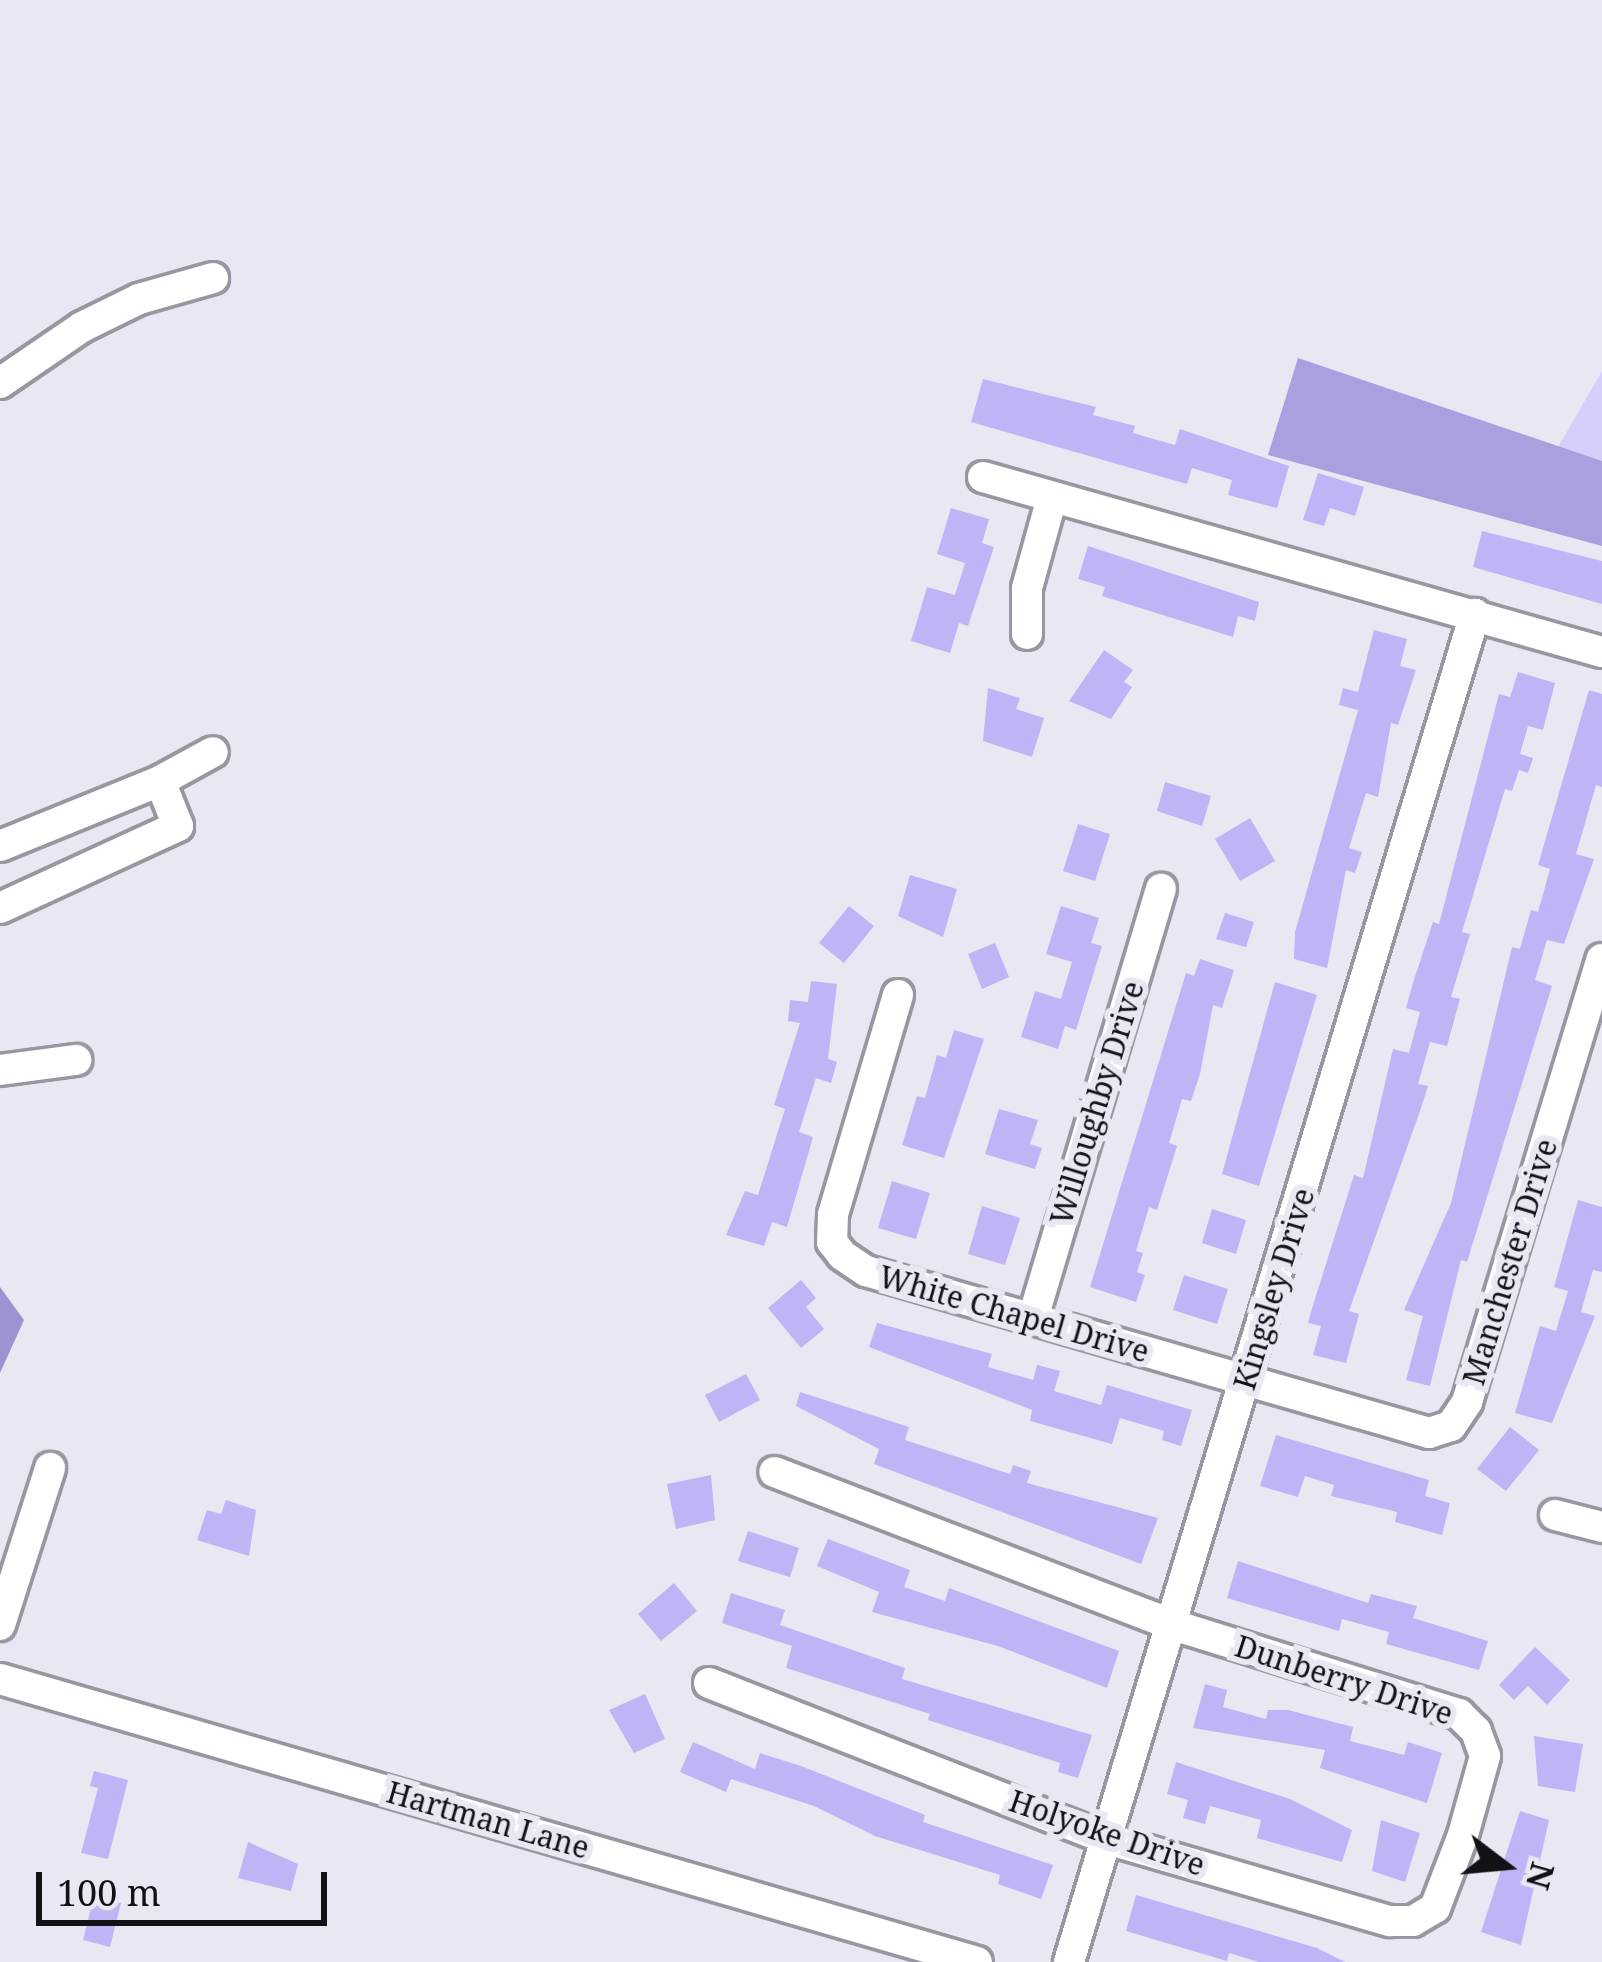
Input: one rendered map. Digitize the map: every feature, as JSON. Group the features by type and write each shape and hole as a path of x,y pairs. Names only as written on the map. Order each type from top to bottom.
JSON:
{"street":[{"path":"0,382 82,326 213,278"},
{"path":"983,477 1602,652"},
{"path":"1027,634 1027,588 1052,497"},
{"name":"Kingsley Drive","path":"1069,1962 1475,614"},
{"path":"0,846 160,781 213,752"},
{"path":"0,908 178,826 160,781"},
{"name":"Willoughby Drive","path":"1033,1318 1161,889"},
{"name":"Manchester Drive","path":"1246,1380 1413,1430 1441,1431 1460,1416 1602,959"},
{"name":"White Chapel Drive","path":"898,995 832,1215 832,1242 866,1271 1246,1380"},
{"path":"0,1070 76,1060"},
{"path":"0,1625 50,1468"},
{"path":"775,1472 1173,1625"},
{"path":"1555,1515 1602,1527"},
{"name":"Dunberry Drive","path":"1173,1625 1459,1714 1476,1731 1485,1756 1462,1835"},
{"name":"Hartman Lane","path":"0,1679 977,1962"},
{"name":"Holyoke Drive","path":"710,1683 1107,1839 1403,1923 1427,1916 1442,1898 1462,1835"}],"shaded area":[{"path":"1298,358 1602,461 1602,546 1268,455"},
{"path":"1602,371 1602,461 1558,447"},
{"path":"0,1287 24,1320 0,1373"}],"building":[{"path":"983,379 1096,407 1093,415 1135,426 1133,433 1175,445 1180,429 1289,466 1277,508 1228,495 1232,480 1192,468 1187,484 971,422"},
{"path":"1318,473 1364,487 1355,516 1330,508 1324,526 1303,520"},
{"path":"951,508 989,519 982,543 994,547 968,626 959,623 950,653 911,641 927,587 955,595 965,563 937,554"},
{"path":"1482,531 1602,561 1602,604 1473,567"},
{"path":"1088,546 1259,602 1255,621 1238,616 1233,637 1102,596 1105,587 1078,579"},
{"path":"1374,630 1407,639 1400,666 1416,670 1398,725 1391,723 1378,797 1366,793 1349,848 1362,852 1355,873 1346,870 1327,968 1294,959 1295,932 1358,710 1339,705 1343,688 1358,692"},
{"path":"1104,650 1133,670 1124,682 1132,687 1111,719 1069,701"},
{"path":"1518,672 1555,683 1543,730 1528,726 1520,754 1533,758 1528,773 1519,770 1512,791 1505,789 1462,932 1470,934 1451,997 1460,999 1447,1046 1430,1042 1418,1084 1428,1086 1349,1311 1359,1314 1346,1363 1313,1355 1321,1326 1308,1323 1314,1302 1354,1175 1363,1178 1393,1049 1409,1053 1420,1012 1406,1008 1412,986 1433,922 1439,924 1499,694 1510,697"},
{"path":"988,688 1020,698 1016,709 1044,718 1032,757 983,741"},
{"path":"1589,690 1602,694 1602,787 1596,785 1576,854 1594,859 1564,944 1547,940 1535,980 1552,986 1467,1262 1461,1260 1430,1386 1406,1380 1423,1316 1404,1310 1451,1203 1512,947 1520,949 1531,910 1538,912 1550,869 1538,865"},
{"path":"1165,782 1211,796 1202,826 1157,811"},
{"path":"1250,818 1275,861 1240,881 1215,839"},
{"path":"1078,824 1110,834 1095,881 1063,871"},
{"path":"910,875 957,889 943,937 898,916"},
{"path":"849,906 874,926 844,963 819,943"},
{"path":"1061,906 1099,918 1091,943 1102,946 1076,1030 1065,1026 1058,1049 1021,1037 1035,991 1061,999 1072,962 1046,954"},
{"path":"1225,913 1254,922 1246,947 1216,939"},
{"path":"995,943 1009,977 982,989 968,954"},
{"path":"1200,959 1234,970 1222,1008 1213,1005 1200,1074 1191,1101 1182,1099 1169,1143 1177,1146 1157,1210 1149,1207 1136,1251 1143,1253 1137,1272 1145,1275 1136,1302 1090,1287 1186,973 1194,976"},
{"path":"811,981 837,984 828,1059 837,1062 831,1083 816,1078 799,1132 813,1137 787,1227 772,1222 764,1246 726,1235 745,1191 758,1195 785,1109 774,1105 800,1023 788,1021 790,1000 808,1002"},
{"path":"1275,982 1317,995 1259,1186 1222,1174"},
{"path":"954,1030 984,1039 944,1158 902,1145 917,1096 925,1098 937,1055 946,1058"},
{"path":"999,1109 1038,1120 1030,1144 1042,1148 1035,1169 985,1154"},
{"path":"892,1181 930,1193 916,1239 878,1228"},
{"path":"1578,1200 1602,1207 1602,1272 1593,1270 1581,1312 1595,1316 1552,1423 1515,1413 1540,1326 1556,1331 1568,1291 1554,1287"},
{"path":"982,1206 1020,1218 1005,1265 968,1254"},
{"path":"1212,1209 1246,1220 1236,1254 1202,1243"},
{"path":"1184,1275 1228,1289 1217,1324 1173,1310"},
{"path":"801,1280 816,1298 806,1307 824,1329 801,1348 768,1308"},
{"path":"877,1323 992,1354 988,1367 1033,1380 1037,1365 1060,1371 1054,1391 1101,1405 1107,1385 1192,1410 1181,1446 1162,1440 1164,1431 1120,1418 1112,1444 1030,1421 1032,1410 869,1347"},
{"path":"746,1374 760,1400 719,1422 705,1395"},
{"path":"800,1392 909,1427 905,1440 1010,1474 1013,1465 1031,1471 1027,1483 1158,1518 1141,1564 874,1464 879,1449 796,1406"},
{"path":"1510,1427 1539,1450 1506,1491 1477,1469"},
{"path":"1276,1435 1429,1480 1425,1496 1450,1503 1442,1535 1395,1522 1397,1512 1331,1496 1334,1485 1305,1476 1298,1497 1260,1486"},
{"path":"711,1475 715,1520 676,1529 667,1484"},
{"path":"226,1500 256,1510 249,1556 197,1540 207,1510 221,1514"},
{"path":"748,1531 799,1548 790,1577 738,1561"},
{"path":"828,1539 910,1570 904,1587 945,1601 949,1588 1119,1651 1107,1688 998,1646 872,1612 879,1592 817,1566"},
{"path":"1238,1561 1368,1603 1371,1594 1417,1606 1413,1618 1488,1641 1479,1670 1386,1644 1389,1632 1342,1619 1339,1631 1227,1598"},
{"path":"674,1583 697,1611 661,1641 638,1614"},
{"path":"731,1593 785,1610 780,1625 905,1668 902,1679 1092,1735 1078,1778 1058,1772 1060,1763 928,1720 930,1714 786,1668 792,1646 722,1623"},
{"path":"1535,1647 1570,1680 1547,1705 1528,1686 1514,1700 1499,1685"},
{"path":"1205,1684 1227,1690 1223,1707 1266,1719 1268,1710 1288,1710 1353,1727 1350,1741 1404,1755 1408,1742 1442,1753 1427,1803 1320,1768 1325,1750 1193,1728"},
{"path":"645,1694 665,1739 634,1753 609,1710"},
{"path":"1534,1736 1583,1744 1575,1792 1538,1786"},
{"path":"693,1742 755,1769 760,1753 801,1766 925,1815 923,1822 1053,1865 1041,1899 998,1884 1000,1875 875,1836 814,1806 731,1779 726,1792 680,1772"},
{"path":"1176,1762 1290,1799 1352,1830 1342,1862 1257,1838 1261,1820 1210,1806 1205,1824 1183,1818 1188,1800 1167,1794"},
{"path":"94,1771 128,1780 108,1859 81,1853 98,1788 90,1786"},
{"path":"1520,1811 1549,1820 1521,1945 1481,1932"},
{"path":"1381,1820 1420,1833 1405,1882 1372,1871"},
{"path":"248,1842 298,1864 291,1891 238,1878"},
{"path":"1136,1895 1317,1948 1345,1962 1259,1962 1229,1953 1227,1961 1126,1931"},
{"path":"94,1896 121,1903 110,1947 83,1940"}]}
